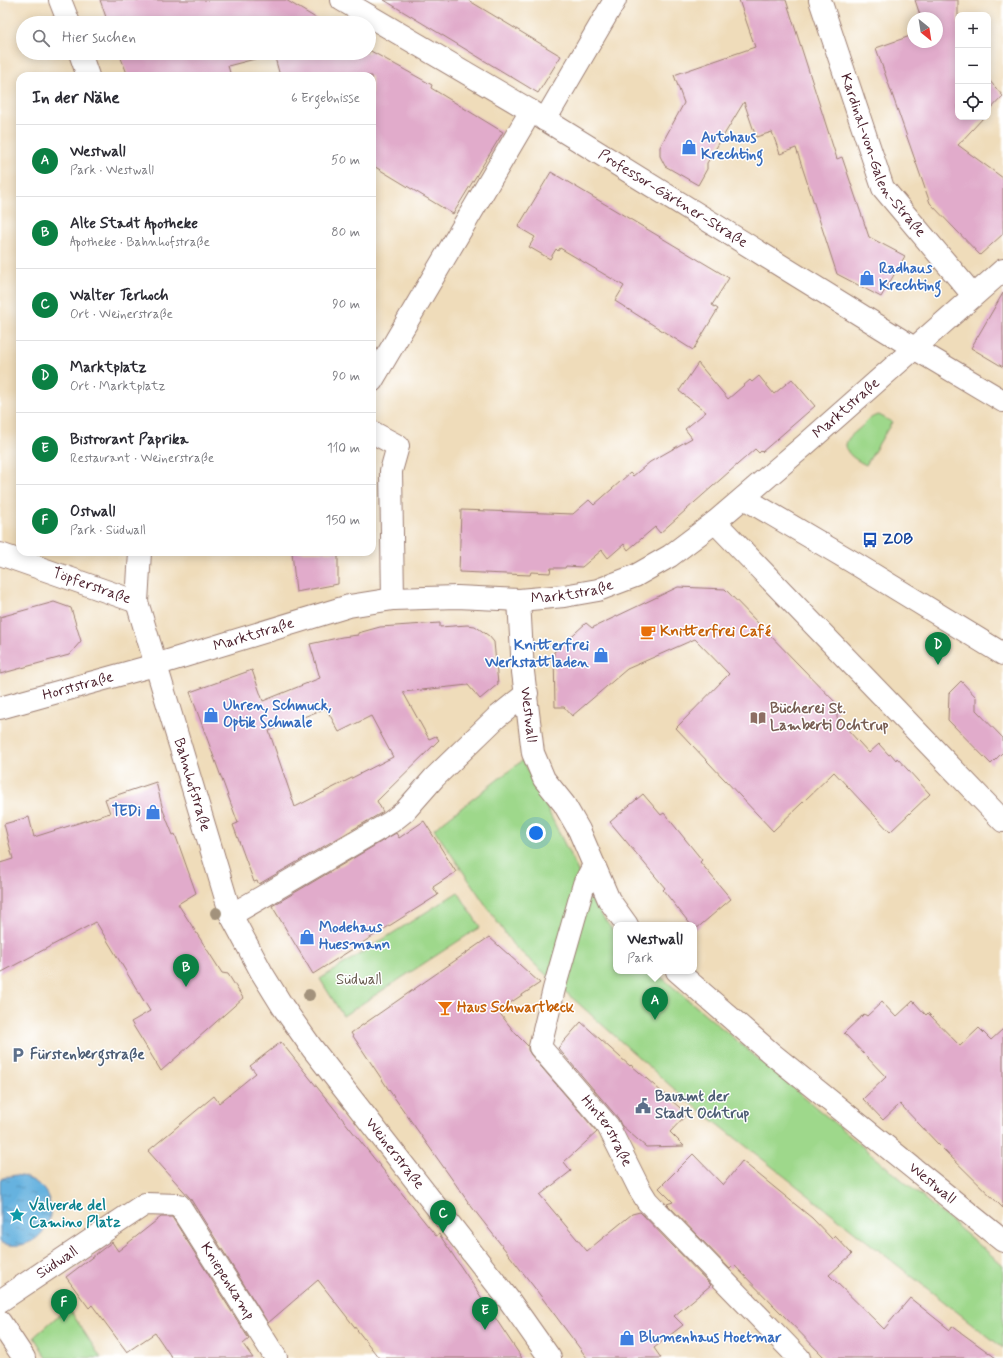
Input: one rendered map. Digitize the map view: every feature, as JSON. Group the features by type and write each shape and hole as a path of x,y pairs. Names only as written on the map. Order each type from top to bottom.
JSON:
{"street":[{"path":"60,0 66,16"},
{"name":"Professor-Gärtner-Straße","path":"342,0 369,16"},
{"path":"376,375 538,116 615,0"},
{"name":"Kardinal-von-Galen-Straße","path":"820,0 883,188 974,295"},
{"name":"Professor-Gärtner-Straße","path":"376,20 538,116 914,348 1003,401"},
{"path":"82,60 87,72"},
{"name":"Marktstraße","path":"155,664 349,606 393,599 457,597 519,600 564,596 598,590 635,576 670,556 744,498 1003,270"},
{"path":"376,434 398,446 391,471 393,599"},
{"path":"744,498 851,561 1003,654"},
{"path":"714,522 1003,821"},
{"name":"Töpferstraße","path":"4,556 137,602"},
{"name":"Bahnhofstraße","path":"140,556 137,602 231,915 262,973 283,1007"},
{"name":"Westwall","path":"519,600 524,672 533,753 544,779 564,804 579,830 609,900 625,922"},
{"name":"Horststraße","path":"0,708 155,664"},
{"path":"231,915 391,822 405,811 434,778 496,718 527,693"},
{"name":"Hinterstraße","path":"594,865 584,884 554,989 540,1047 608,1126 647,1201 799,1358"},
{"name":"Westwall","path":"680,974 772,1054 1003,1242"},
{"name":"Weinerstraße","path":"283,1007 332,1074 509,1300 550,1358"},
{"name":"Südwall","path":"0,1301 145,1204 179,1205"},
{"name":"Kniepenkamp","path":"179,1205 276,1358"},
{"path":"0,1322 24,1358"}],"green space":[{"path":"879,415 892,422 866,465 854,458 847,451 846,443 850,437 867,421"},
{"path":"523,760 576,867 589,898 613,931 613,974 658,974 1003,1265 1003,1348 682,1096 513,945 434,829"},
{"name":"Südwall","path":"458,892 480,927 343,1016 320,979"},
{"path":"68,1307 101,1358 47,1358 34,1337"}],"water":[{"path":"15,1175 26,1177 38,1184 46,1193 50,1203 50,1213 48,1224 42,1233 33,1241 21,1245 7,1245 0,1242 0,1180"}],"building":[{"path":"100,0 286,0 312,16 106,16"},
{"path":"384,0 468,0 561,56 538,93"},
{"path":"739,0 786,0 837,159 842,157 869,237 905,256 881,297 837,274 796,148 780,154 772,132 756,137 744,102 707,163 707,169 698,185 665,166 660,156 660,147 684,103 674,75 755,47"},
{"path":"915,0 958,0 958,12 955,12 955,120 981,120 958,145 1003,178 1003,234 980,255 930,203 876,48 907,37 907,48 943,48 943,12 919,12"},
{"path":"376,54 432,85 431,88 503,132 453,214 376,167 376,72 279,72 276,60 376,60"},
{"path":"122,60 251,60 228,66 230,72 126,72"},
{"path":"991,82 1003,96 991,109"},
{"path":"551,172 729,278 712,305 718,309 693,350 615,301 624,286 560,248 558,251 556,249 550,259 529,247 535,237 518,227"},
{"path":"1003,293 1003,367 971,348"},
{"path":"698,363 728,399 750,380 752,382 759,376 774,394 792,379 815,406 762,452 761,451 759,453 755,449 660,533 655,527 628,550 624,544 608,558 602,550 582,567 566,566 565,568 551,568 550,573 531,572 530,575 459,572 461,510 573,514 589,500 594,505 630,473 633,476 650,462 692,438 685,429 706,412 679,391"},
{"path":"292,556 338,556 338,584 296,592"},
{"path":"678,587 725,589 837,704 837,718 869,753 879,744 889,755 891,754 896,760 897,758 930,794 890,832 834,772 773,831 676,728 729,674 695,639 627,669 572,716 564,707 555,707 554,652 586,623 592,628"},
{"path":"54,602 71,608 81,641 69,655 0,674 0,617"},
{"path":"440,623 440,627 467,625 475,626 489,636 494,642 498,684 480,699 468,685 403,692 429,739 436,736 439,740 377,801 383,812 259,884 257,881 254,882 233,825 238,823 190,692 252,670 263,701 320,678 310,644 358,635 358,633 380,627","holes":["326,708 339,732 371,716 393,757 295,807 269,731"]},
{"path":"961,681 976,697 976,710 1003,738 1003,752 991,764 948,720 949,693"},
{"path":"156,782 163,810 173,835 175,834 196,893 178,904 222,973 228,974 243,998 161,1071 131,1022 150,1011 96,922 0,973 0,863 13,859 4,824 29,817 34,837 110,813 105,799"},
{"path":"643,794 661,815 664,813 702,860 700,862 731,899 697,928 697,922 689,922 663,890 665,888 610,822"},
{"path":"424,821 456,872 433,887 438,895 313,974 272,906 396,833 399,838"},
{"path":"489,937 540,983 498,1011 516,1034 528,1046 528,1050 531,1055 597,1132 564,1162 571,1171 540,1195 587,1251 632,1214 640,1212 711,1285 674,1316 683,1325 654,1348 661,1358 587,1358 471,1206 389,1090 351,1033"},
{"path":"913,1001 926,1015 928,1013 960,1046 979,1028 991,1040 1003,1029 1003,1208 900,1104 883,1120 863,1099 886,1077 844,1033 864,1014 867,1016 882,1002 896,1017"},
{"path":"581,1022 687,1114 670,1132 684,1146 646,1147 621,1125 618,1118 558,1048"},
{"path":"281,1042 436,1236 439,1234 522,1358 379,1358 318,1280 268,1323 190,1198 148,1151 214,1096 219,1103 256,1073 250,1066"},
{"path":"693,1154 723,1185 742,1161 812,1218 832,1239 835,1236 852,1254 829,1275 884,1329 910,1298 950,1330 952,1326 996,1358 825,1358 734,1265 730,1269 667,1204 673,1202 659,1188"},
{"path":"161,1217 172,1217 249,1339 243,1344 253,1358 172,1358 155,1333 127,1352 92,1305 89,1308 66,1277 112,1242 118,1251"}],"place":[{"name":"Autohaus Krechting","path":"689,147"},
{"name":"Radhaus Krechting","path":"867,278"},
{"name":"ZOB","path":"870,540"},
{"name":"Knitterfrei Café","path":"648,632"},
{"name":"Knitterfrei Werkstattladen","path":"601,655"},
{"name":"Marktplatz","path":"938,665"},
{"name":"Uhren, Schmuck, Optik Schmale","path":"211,715"},
{"name":"Bücherei St. Lamberti Ochtrup","path":"758,718"},
{"name":"TEDi","path":"153,812"},
{"name":"Modehaus Huesmann","path":"307,937"},
{"name":"Alte Stadt Apotheke","path":"186,987"},
{"name":"Haus Schwartbeck","path":"445,1008"},
{"name":"Westwall","path":"655,1020"},
{"name":"Fürstenbergstraße","path":"18,1055"},
{"name":"Bauamt der Stadt Ochtrup","path":"643,1106"},
{"name":"Valverde del Camino Platz","path":"17,1215"},
{"name":"Walter Terhoch","path":"443,1233"},
{"name":"Ostwall","path":"64,1322"},
{"name":"Bistrorant Paprika","path":"485,1330"},
{"name":"Blumenhaus Hoetmar","path":"627,1338"}]}
